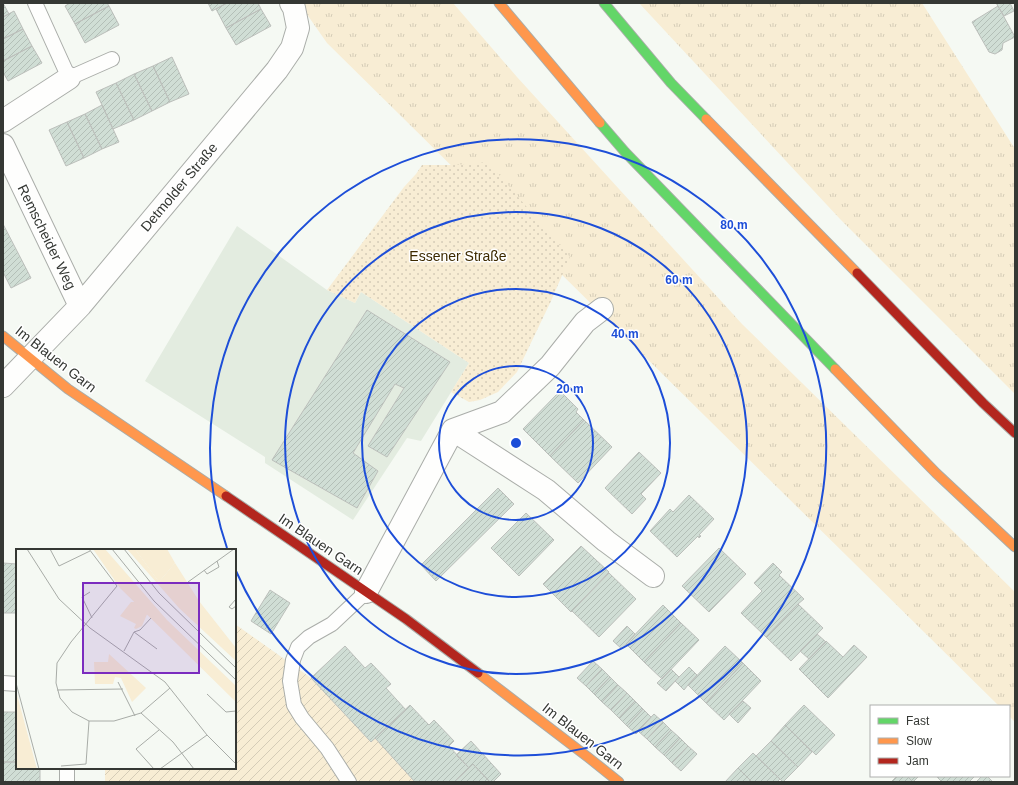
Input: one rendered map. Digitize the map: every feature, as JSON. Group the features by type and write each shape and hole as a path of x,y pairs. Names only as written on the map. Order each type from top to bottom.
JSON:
{"main road":[{"path":"499,3 625,152 936,473 1015,547"},
{"path":"604,3 671,83 983,403 1015,433"},
{"name":"Im Blauen Garn","path":"3,336 68,389 430,637 619,782"}],"street":[{"name":"Detmolder Straße","path":"3,386 80,306 277,70 292,48 298,28 294,8 291,3"},
{"path":"3,121 69,78"},
{"name":"Remscheider Weg","path":"3,145 80,306"},
{"path":"366,592 453,430 502,412 550,366 585,322 602,309"},
{"path":"453,430 546,490 606,541 653,576"}],"lane":[{"path":"34,3 69,78 112,59"},
{"path":"349,782 327,748 302,718 294,705 290,681 292,660 298,647 309,637 332,624 366,592"},
{"path":"3,683 16,684"},
{"path":"67,769 67,782"}],"shaded area":[{"path":"237,226 327,290 355,303 361,292 469,363 421,441 407,438 353,520 265,463 265,457 145,381"}],"green space":[{"path":"299,3 453,3 517,77 742,324 1015,592 1015,722 1010,717 1010,705 998,705 327,43"},
{"path":"639,3 922,3 1015,149 1015,394 840,219"},
{"name":"Essener Straße","path":"488,162 570,257 517,372 498,392 480,400 469,402 451,392 469,363 361,292 355,303 327,290 422,165 455,165"},
{"path":"236,625 311,678 371,742 375,738 415,782 105,782 105,769 236,769"}],"building":[{"path":"3,3 9,14 3,17"},
{"path":"70,3 107,3 109,6 75,24 65,6"},
{"path":"208,3 227,3 212,11"},
{"path":"227,3 258,3 261,9 226,28 216,9"},
{"path":"996,3 1010,3 1014,11 1004,16"},
{"path":"109,6 119,25 85,43 75,24"},
{"path":"998,6 1015,37 1003,43 1002,50 995,54 989,52 972,22"},
{"path":"261,9 271,26 236,45 226,28"},
{"path":"14,11 23,29 3,39 3,17"},
{"path":"23,29 32,46 3,61 3,39"},
{"path":"32,46 42,63 8,81 3,72 3,61"},
{"path":"172,57 189,94 170,102 153,66"},
{"path":"153,66 170,102 152,111 134,74"},
{"path":"134,74 152,111 134,120 116,83"},
{"path":"116,83 134,120 113,129 96,92"},
{"path":"102,105 119,142 102,149 85,114"},
{"path":"85,114 102,149 84,158 67,122"},
{"path":"67,122 84,158 66,166 49,130"},
{"path":"3,224 31,278 11,288 3,272"},
{"path":"367,310 450,362 387,457 368,446 404,388 395,384 353,453 378,471 357,508 272,460"},
{"path":"560,391 578,409 576,412 584,420 550,456 523,429"},
{"path":"584,420 612,447 578,483 550,456"},
{"path":"639,452 661,473 641,494 646,499 632,514 605,488"},
{"path":"498,488 514,504 436,581 421,565"},
{"path":"689,495 714,519 699,535 701,536 699,538 698,536 677,557 650,531 670,509 673,512"},
{"path":"526,513 554,540 519,576 491,548"},
{"path":"581,546 609,572 571,612 543,584"},
{"path":"719,548 746,574 709,612 682,586"},
{"path":"3,563 16,564 16,613 3,613"},
{"path":"773,563 782,572 779,575 804,599 766,637 741,613 762,591 754,583"},
{"path":"609,573 636,599 599,637 572,611"},
{"path":"270,590 290,603 271,634 251,621"},
{"path":"798,604 823,628 791,661 766,637"},
{"path":"663,605 681,623 644,662 626,644"},
{"path":"681,623 699,640 662,679 644,662"},
{"path":"627,626 635,634 622,649 613,641"},
{"path":"817,634 826,642 809,659 800,651"},
{"path":"826,641 843,657 854,645 867,657 828,698 799,669"},
{"path":"345,646 365,668 371,663 391,684 386,688 406,710 371,742 311,678"},
{"path":"725,646 743,663 706,703 688,685"},
{"path":"593,661 602,669 586,686 577,678"},
{"path":"743,663 761,681 724,720 706,703"},
{"path":"689,667 697,675 684,690 675,681"},
{"path":"602,669 610,677 594,694 586,686"},
{"path":"671,669 679,677 666,691 657,683"},
{"path":"610,677 618,685 602,702 594,694"},
{"path":"618,685 627,693 611,710 602,702"},
{"path":"627,693 635,701 619,718 611,710"},
{"path":"635,701 643,709 627,726 619,718"},
{"path":"743,701 751,708 738,723 729,714"},
{"path":"410,705 429,725 434,720 454,741 449,746 469,768 454,782 415,782 375,738"},
{"path":"804,705 835,735 816,755 785,725"},
{"path":"643,709 651,717 636,734 627,726"},
{"path":"3,712 16,712 16,762 3,762"},
{"path":"654,714 663,722 647,739 638,731"},
{"path":"663,722 671,730 655,747 647,739"},
{"path":"785,725 812,752 798,767 771,741"},
{"path":"671,730 680,738 664,755 655,747"},
{"path":"680,738 688,746 672,763 664,755"},
{"path":"471,741 501,774 493,782 490,782 473,764 469,768 456,755"},
{"path":"771,741 798,767 783,782 756,756"},
{"path":"688,746 697,754 681,771 672,763"},
{"path":"753,753 780,779 777,782 752,782 738,768"},
{"path":"3,762 16,762 16,769 40,769 40,782 3,782"},
{"path":"473,764 490,782 454,782 469,768"},
{"path":"738,768 752,782 725,782"},
{"path":"896,777 908,777 913,782 891,782"},
{"path":"908,777 918,777 913,782"},
{"path":"937,777 974,777 969,782 942,782"},
{"path":"981,777 988,777 993,782 976,782"}],"traffic: fast":[{"path":"604,3 671,83 706,119"},
{"path":"600,123 625,152 835,369"}],"traffic: slow":[{"path":"499,3 600,123"},
{"path":"706,119 857,273"},
{"path":"3,336 68,389 226,496"},
{"path":"835,369 936,473 1015,547"},
{"path":"478,673 619,782"}],"traffic: jam":[{"path":"857,273 983,403 1015,433"},
{"path":"226,496 406,619 478,673"}]}
